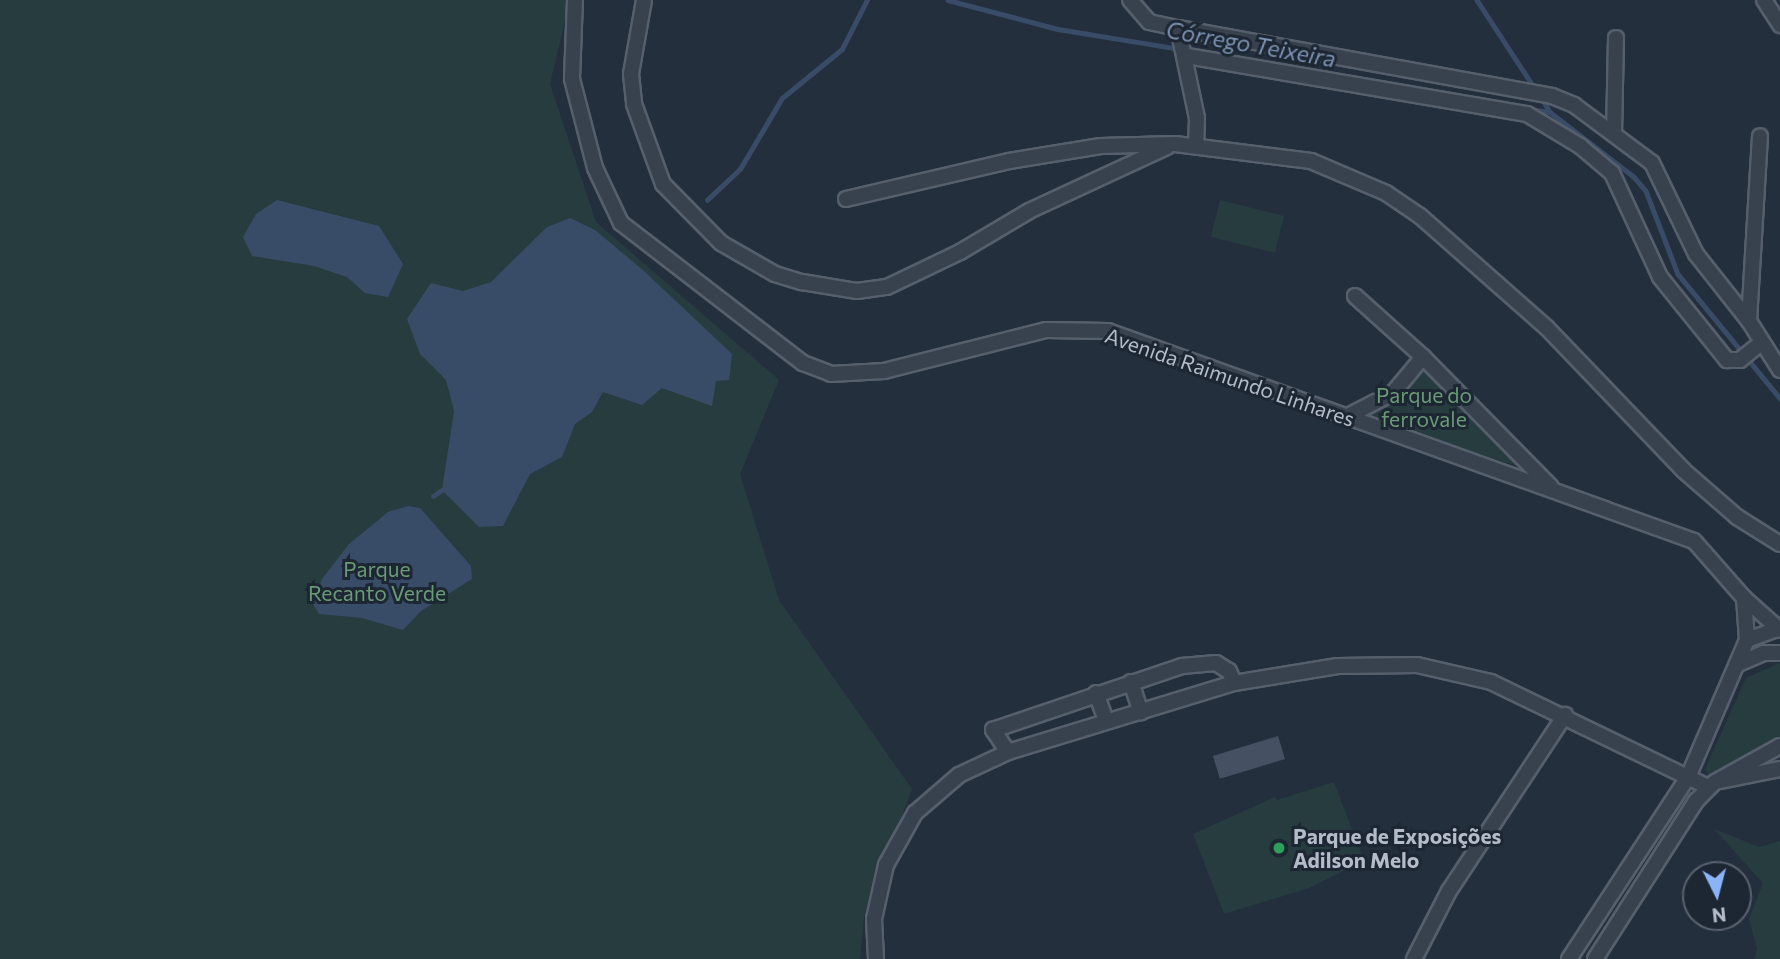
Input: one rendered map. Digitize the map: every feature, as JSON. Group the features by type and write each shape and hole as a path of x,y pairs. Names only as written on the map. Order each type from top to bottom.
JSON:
{"street":[{"name":"Avenida Raimundo Linhares","path":"575,0 572,79 595,168 621,223 803,363 831,374 884,371 1046,330 1097,330 1552,488 1694,541 1744,598 1779,629"},
{"path":"644,0 631,74 634,104 663,184 721,243 775,274 802,282 857,292 887,287 919,274 1038,206 1175,144"},
{"path":"1130,0 1149,23 1552,96 1614,134 1652,163 1696,254 1749,321 1760,344 1780,370"},
{"path":"1765,0 1780,25"},
{"path":"1178,27 1187,56 1197,118 1196,146"},
{"path":"1614,134 1616,38"},
{"path":"1187,56 1527,114 1580,146 1612,173 1660,277 1727,360 1740,360 1760,344"},
{"path":"1749,321 1760,136"},
{"path":"846,200 1066,150 1175,144 1311,161 1386,193 1420,216 1547,328 1682,470 1737,517 1780,544"},
{"path":"1354,296 1423,357 1552,488"},
{"path":"1346,417 1393,393 1423,357"},
{"path":"1569,959 1688,777 1747,640 1744,598"},
{"path":"1747,640 1779,629"},
{"path":"1738,664 1764,653 1780,653"},
{"path":"1008,752 993,730 1182,666 1216,663 1229,671 1234,683"},
{"path":"876,959 874,919 886,865 915,813 959,775 1008,752 1234,683 1338,666 1418,665 1491,682 1565,715 1688,777 1712,785 1741,781 1780,769"},
{"path":"1131,682 1142,712"},
{"path":"1096,694 1106,722"},
{"path":"1413,959 1449,891 1565,715"},
{"path":"1595,959 1712,785 1780,746"}],"green space":[{"name":"Parque Recanto Verde","path":"0,0 570,0 550,84 596,222 779,380 740,474 779,600 912,789 864,917 860,959 0,959"},
{"path":"1220,200 1284,216 1275,253 1211,237"},
{"name":"Parque do ferrovale","path":"1426,370 1524,468 1363,418"},
{"path":"1780,663 1780,743 1709,777 1705,769 1746,678"},
{"name":"Parque de Exposições Adilson Melo","path":"1334,782 1364,861 1309,888 1224,914 1193,834 1275,797 1277,800"},
{"path":"1714,829 1759,847 1780,841 1780,959 1754,959 1757,949 1752,930 1752,911 1763,883 1752,871 1752,861 1743,861"}],"water":[{"path":"277,200 379,226 403,264 388,297 365,293 347,277 314,266 252,256 243,237 256,214"},
{"path":"570,218 595,230 644,271 732,354 729,380 716,381 712,406 662,388 642,405 603,392 592,412 575,424 562,457 530,474 503,526 479,527 442,490 454,411 446,380 420,354 407,319 431,283 463,291 491,282 547,227"},
{"path":"408,506 420,508 471,566 472,579 421,611 403,630 362,618 319,614 313,604 322,579 349,544 388,512"}],"building":[{"path":"1278,736 1285,759 1220,779 1213,756"}],"waterway":[{"name":"Córrego Teixeira","path":"707,200 740,169 782,98 842,49 867,0"},
{"name":"Córrego Teixeira","path":"948,0 1058,29 1180,49"},
{"path":"1477,0 1536,90"},
{"path":"1541,97 1550,112 1634,177 1646,191 1678,274 1780,398"},
{"name":"Córrego Teixeira","path":"1530,109 1550,112"},
{"path":"433,496 442,490"}],"place":[{"name":"Parque de Exposições Adilson Melo","path":"1279,848"}]}
